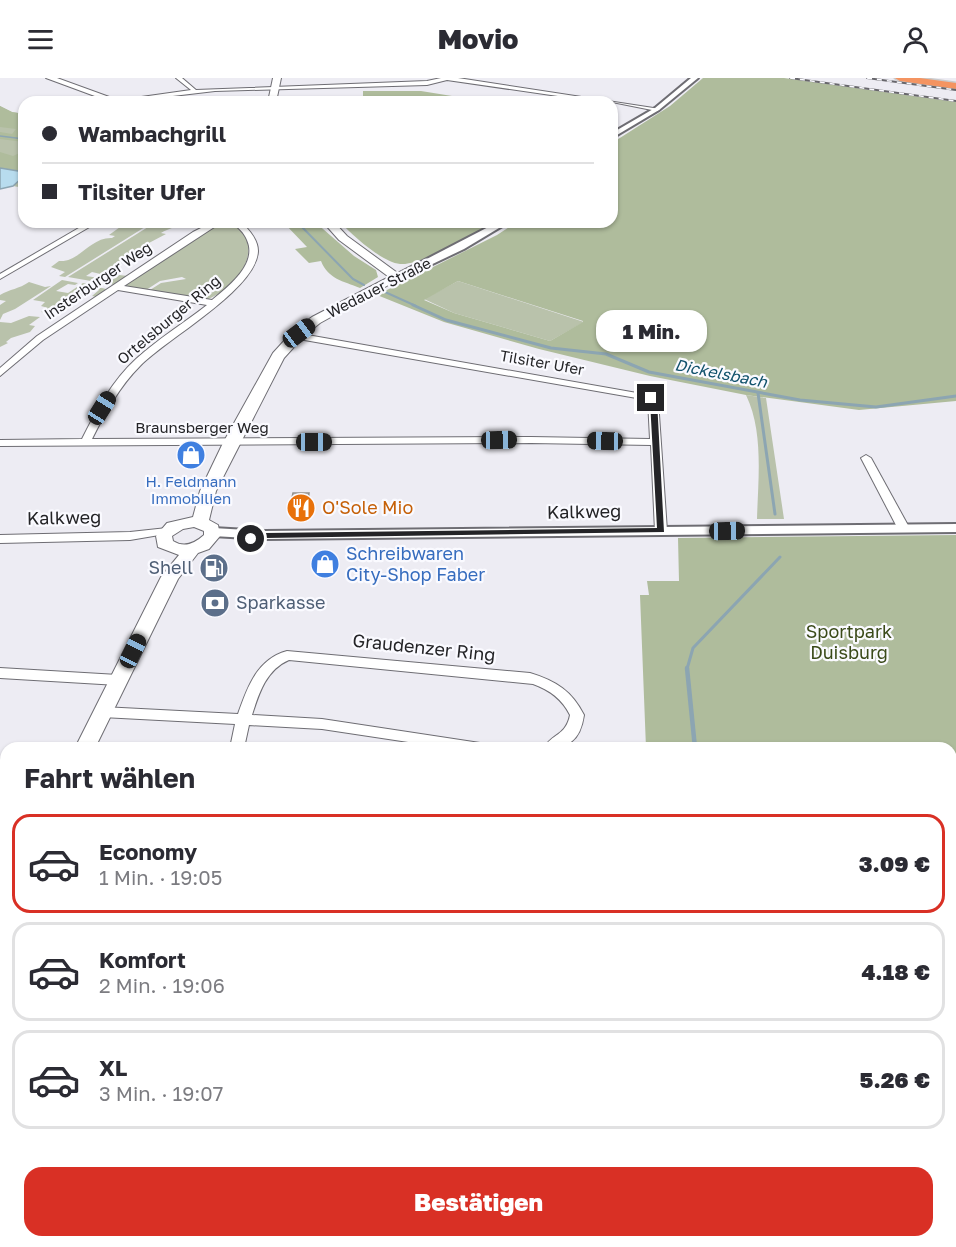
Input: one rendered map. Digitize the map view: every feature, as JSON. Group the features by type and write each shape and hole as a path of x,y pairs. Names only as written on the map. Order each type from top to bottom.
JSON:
{"highway":[{"path":"900,78 956,84"},
{"path":"924,78 956,84"}],"main road":[{"path":"56,79 101,96"},
{"path":"334,228 343,238 397,278"},
{"name":"Wedauer Straße","path":"203,529 205,501 231,443 266,374 278,356 296,336 316,320 397,278"},
{"path":"174,543 203,529"},
{"path":"174,543 203,529"},
{"path":"87,742 170,577 179,568 174,543"}],"street":[{"path":"179,78 194,90"},
{"path":"156,96 276,82 427,83 447,78 570,96"},
{"path":"618,132 657,109 695,78"},
{"path":"618,103 657,109"},
{"path":"0,277 84,228"},
{"name":"Insterburger Weg","path":"0,373 40,338 208,228"},
{"name":"Ortelsburger Ring","path":"85,443 102,408 128,373 154,348 240,280 247,271 254,255 249,235 242,228"},
{"name":"Wedauer Straße","path":"397,278 494,228"},
{"path":"115,287 212,303"},
{"name":"Tilsiter Ufer","path":"296,336 644,395 653,400 661,531"},
{"name":"Braunsberger Weg","path":"0,443 531,440 656,442"},
{"path":"866,458 904,529"},
{"name":"Kalkweg","path":"203,529 251,539 265,535 956,528"},
{"name":"Kalkweg","path":"0,539 130,536 174,543"},
{"name":"Graudenzer Ring","path":"238,742 244,718 262,674 273,662 287,655 530,678 545,682 570,700 577,715 573,731 562,742"},
{"path":"0,673 118,680"},
{"path":"102,712 322,724 421,742"}],"green space":[{"path":"703,78 784,78 956,102 956,401 859,410 746,395 650,376 539,349 444,322 377,295 508,228 618,228 618,139 670,106","holes":["458,281 583,322 550,341 454,313 424,300"]},
{"path":"363,91 421,91 452,96 363,96"},
{"path":"0,106 18,113 18,187 0,189"},
{"path":"0,106 18,113 18,141 0,139 0,132 12,134 16,129 0,127"},
{"path":"0,152 13,156 18,154 18,171 0,168"},
{"path":"119,228 143,228 65,277 59,276 65,272 51,267 59,261 73,258 97,241 115,236 109,235"},
{"path":"146,228 172,228 161,233 166,234 147,244 151,245 144,250 138,249 119,262 122,263 115,267 121,269 103,272 113,274 109,276 92,272 86,276 112,280 119,275 128,276 114,285 68,277"},
{"path":"212,228 239,228 245,236 248,255 240,274 225,289 208,299 150,290 161,283 186,279 182,277 160,281 146,290 124,285"},
{"path":"289,228 322,228 354,256 376,270 378,277 360,288 342,281 332,276 321,261 309,263 295,249 307,247"},
{"path":"346,228 487,228 421,260 400,264 385,259"},
{"path":"62,280 78,283 68,284 56,291 68,293 83,283 106,289 97,297 92,296 99,290 89,288 81,294 85,295 82,297 74,296 47,313 41,312 48,308 41,306 45,302 33,300"},
{"path":"458,281 584,322 550,341 454,313 424,299"},
{"path":"29,282 45,287 51,286 3,314 0,320 0,305 6,301 0,300 0,295"},
{"path":"29,316 40,317 29,325 35,326 30,332 11,338 6,342 8,343 0,347 0,322 11,323"},
{"path":"746,395 766,398 784,519 757,519 758,440 752,409"},
{"name":"Sportpark Duisburg","path":"956,535 956,742 646,742 640,595 649,595 647,581 679,581 678,538"}],"water":[{"path":"0,168 18,171 18,181 13,186 0,189"}],"building":[{"path":"293,493 309,493 306,507 290,507"}],"waterway":[{"name":"Dickelsbach","path":"0,136 18,138"},
{"name":"Dickelsbach","path":"303,228 353,279 364,285"},
{"name":"Dickelsbach","path":"385,292 416,306"},
{"name":"Dickelsbach","path":"413,305 446,320 551,348 606,354 649,372 800,400 876,407 956,396"},
{"path":"758,393 775,514"},
{"path":"687,669 693,648 780,557"},
{"path":"687,669 694,742"}],"railway":[{"path":"790,78 956,101"},
{"path":"867,78 956,90"}],"place":[{"name":"H. Feldmann Immobilien","path":"191,455"},
{"name":"O'Sole Mio","path":"301,508"},
{"name":"Schreibwaren City-Shop Faber","path":"325,564"},
{"name":"Shell","path":"214,568"},
{"name":"Sparkasse","path":"215,603"}],"route":[{"path":"251,539 265,535 661,531 653,400 651,398"}]}
